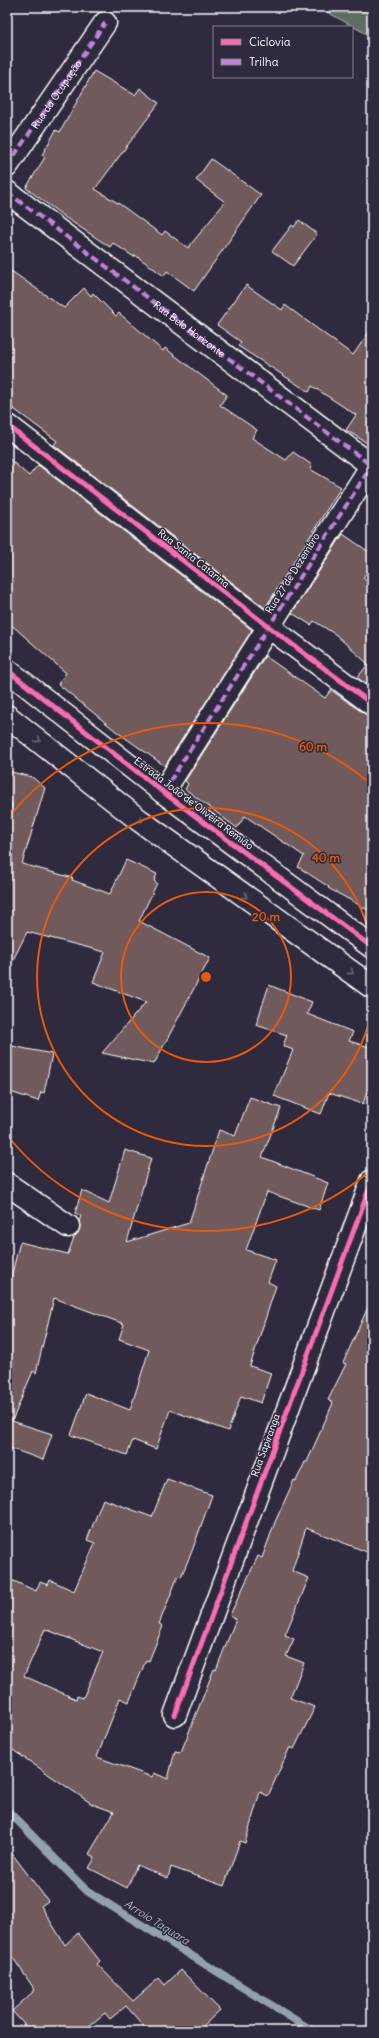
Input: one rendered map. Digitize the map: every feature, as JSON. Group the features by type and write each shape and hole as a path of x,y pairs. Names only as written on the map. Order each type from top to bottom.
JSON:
{"street":[{"name":"Rua da Ocupação","path":"7,166 105,23"},
{"name":"Rua Belo Horizonte","path":"7,192 372,465"},
{"name":"Rua Santa Catarina","path":"7,425 269,627 372,704"},
{"name":"Rua 27 de Dezembro","path":"162,792 372,465"},
{"name":"Estrada João de Oliveira Remião","path":"7,670 162,792 372,947"},
{"path":"7,716 139,820 372,987"},
{"name":"Rua Sapiranga","path":"175,1715 372,1181"},
{"path":"7,1184 68,1226"}],"green space":[{"path":"318,7 372,7 372,37"}],"building":[{"path":"94,71 135,95 140,88 159,103 95,189 121,205 162,235 165,231 188,248 225,202 196,180 211,159 261,195 194,291 167,271 164,276 135,255 134,257 113,243 110,247 66,218 26,188 45,157 42,155 56,130 60,132"},
{"path":"299,220 317,234 293,266 272,251 292,225 294,227"},
{"path":"7,268 64,308 84,288 91,296 93,293 116,316 119,313 163,351 165,348 227,395 220,405 257,430 252,438 286,460 293,452 312,465 310,469 341,487 265,608 54,445 57,441 7,404"},
{"path":"246,285 282,310 285,305 353,355 372,328 372,446 346,430 356,415 312,386 309,392 238,346 241,342 217,325"},
{"path":"7,457 29,476 38,465 252,630 165,766 117,732 58,684 66,673 7,621"},
{"path":"343,534 372,554 372,564 363,578 372,585 372,688 357,678 368,664 335,634 314,621 311,625 292,613"},
{"path":"265,656 325,698 331,690 365,714 372,716 372,912 328,888 329,887 298,867 304,856 245,816 237,828 185,789 188,784 185,781"},
{"path":"7,771 32,777 45,788 22,864 73,878 72,880 110,894 126,860 157,874 154,881 157,883 139,921 210,958 154,1064 102,1053 146,1002 93,982 105,952 27,932 7,972 7,824 12,804 7,803"},
{"path":"269,985 312,1002 307,1014 353,1032 349,1041 372,1048 372,1076 363,1104 329,1093 321,1114 274,1096 293,1050 283,1046 287,1035 256,1025"},
{"path":"7,1045 52,1054 44,1093 41,1092 38,1101 7,1091"},
{"path":"250,1097 281,1108 262,1157 328,1183 319,1210 267,1192 246,1250 276,1260 268,1282 276,1286 250,1366 271,1373 261,1403 241,1396 228,1431 170,1410 156,1449 133,1440 127,1455 71,1435 86,1393 130,1410 149,1350 119,1339 124,1324 54,1298 36,1373 33,1371 12,1421 52,1434 43,1460 7,1447 7,1293 20,1242 68,1254 74,1237 78,1233 80,1227 79,1221 81,1216 75,1213 82,1190 109,1203 125,1150 151,1158 127,1242 189,1223 219,1130 235,1136"},
{"path":"372,1298 372,1554 306,1528 292,1571 309,1578 285,1635 294,1639 286,1656 304,1663 290,1698 315,1707 294,1749 290,1747 268,1796 260,1792 245,1843 240,1841 224,1886 171,1867 168,1878 137,1865 127,1888 89,1868 95,1858 89,1854 114,1812 92,1804 7,1746 7,1578 36,1591 40,1582 48,1585 50,1580 74,1591 95,1543 87,1540 103,1499 152,1517 167,1479 212,1495 192,1551 181,1577 178,1576 159,1624 163,1626 149,1661 146,1660 129,1702 120,1698 97,1757 152,1777 154,1773 168,1779 175,1751 181,1752 214,1669 216,1670 236,1619 230,1615 258,1556 262,1558 275,1522 294,1480 296,1481 305,1462 307,1462 333,1403 328,1400 346,1364 343,1363","holes":["45,1629 103,1652 83,1698 77,1696 76,1699 24,1676"]},
{"path":"7,1847 48,1901 41,1906 65,1945 78,1933 100,1961 97,1964 133,2001 159,1978 165,1985 181,1970 220,2010 198,2031 148,2031 126,2006 110,2019 105,2013 83,2031 30,2031 12,2011 35,1990 7,1949"}],"waterway":[{"name":"Arroio Taquara","path":"7,1810 87,1891 313,2031"}],"marked path":[{"path":"7,166 105,23"},
{"path":"7,192 372,466"},
{"path":"163,792 372,465"}],"cycle path":[{"path":"7,425 269,627 372,704"},
{"path":"7,670 163,792 372,947"},
{"path":"175,1715 372,1181"}]}
